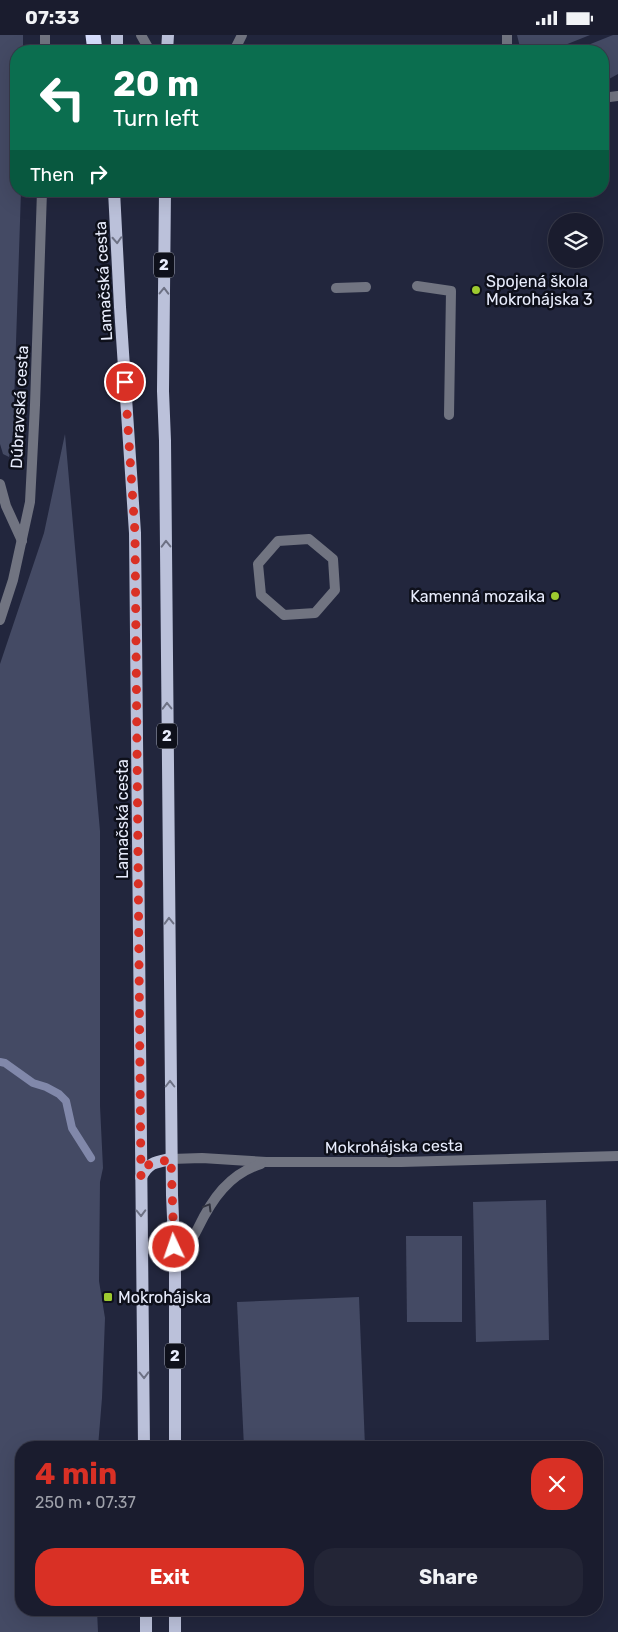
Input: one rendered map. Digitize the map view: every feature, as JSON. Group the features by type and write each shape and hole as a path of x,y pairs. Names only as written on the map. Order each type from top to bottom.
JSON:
{"main road":[{"name":"Lamačská cesta","path":"114,197 135,533 144,1441"},
{"name":"2","path":"165,197 163,391 171,1159 175,1264 175,1441"},
{"path":"141,1177 148,1165 171,1159"},
{"path":"146,1616 146,1632"},
{"path":"175,1616 175,1632"}],"street":[{"name":"Dúbravská cesta","path":"0,621 13,580 30,492 35,405 42,197"},
{"path":"417,286 451,291 449,415"},
{"path":"336,288 366,287"},
{"path":"0,484 6,506 22,541"},
{"path":"309,539 332,559 335,590 315,613 284,615 261,595 258,564 278,541 309,539"},
{"name":"Mokrohájska cesta","path":"171,1159 202,1158 266,1162 401,1162 618,1156"},
{"path":"175,1264 198,1229 207,1208 221,1189 250,1167 266,1162"}],"shaded area":[{"path":"0,35 23,35 23,45 10,45 10,197 21,197 13,434 9,457 3,454 0,444"},
{"path":"517,35 590,35 565,45 520,45"},
{"path":"613,35 618,35 618,74 609,79 609,45 588,45"},
{"path":"65,434 100,831 100,1106 103,1168 100,1182 99,1281 105,1318 102,1398 98,1441 15,1441 15,1616 97,1616 98,1632 0,1632 0,664 44,533"},
{"path":"546,1200 549,1340 476,1342 473,1202"},
{"path":"406,1236 462,1236 462,1322 407,1322"},
{"path":"359,1297 365,1441 244,1441 237,1302"}],"waterway":[{"path":"0,1062 5,1063 33,1083 59,1094 66,1101 72,1128 91,1158"}],"place":[{"name":"Spojená škola Mokrohájska 3","path":"476,290"},
{"name":"Kamenná mozaika","path":"555,596"},
{"name":"Mokrohájska","path":"108,1297"}],"route":[{"path":"125,382 135,533 141,1177 148,1165 171,1159 174,1247"}]}
